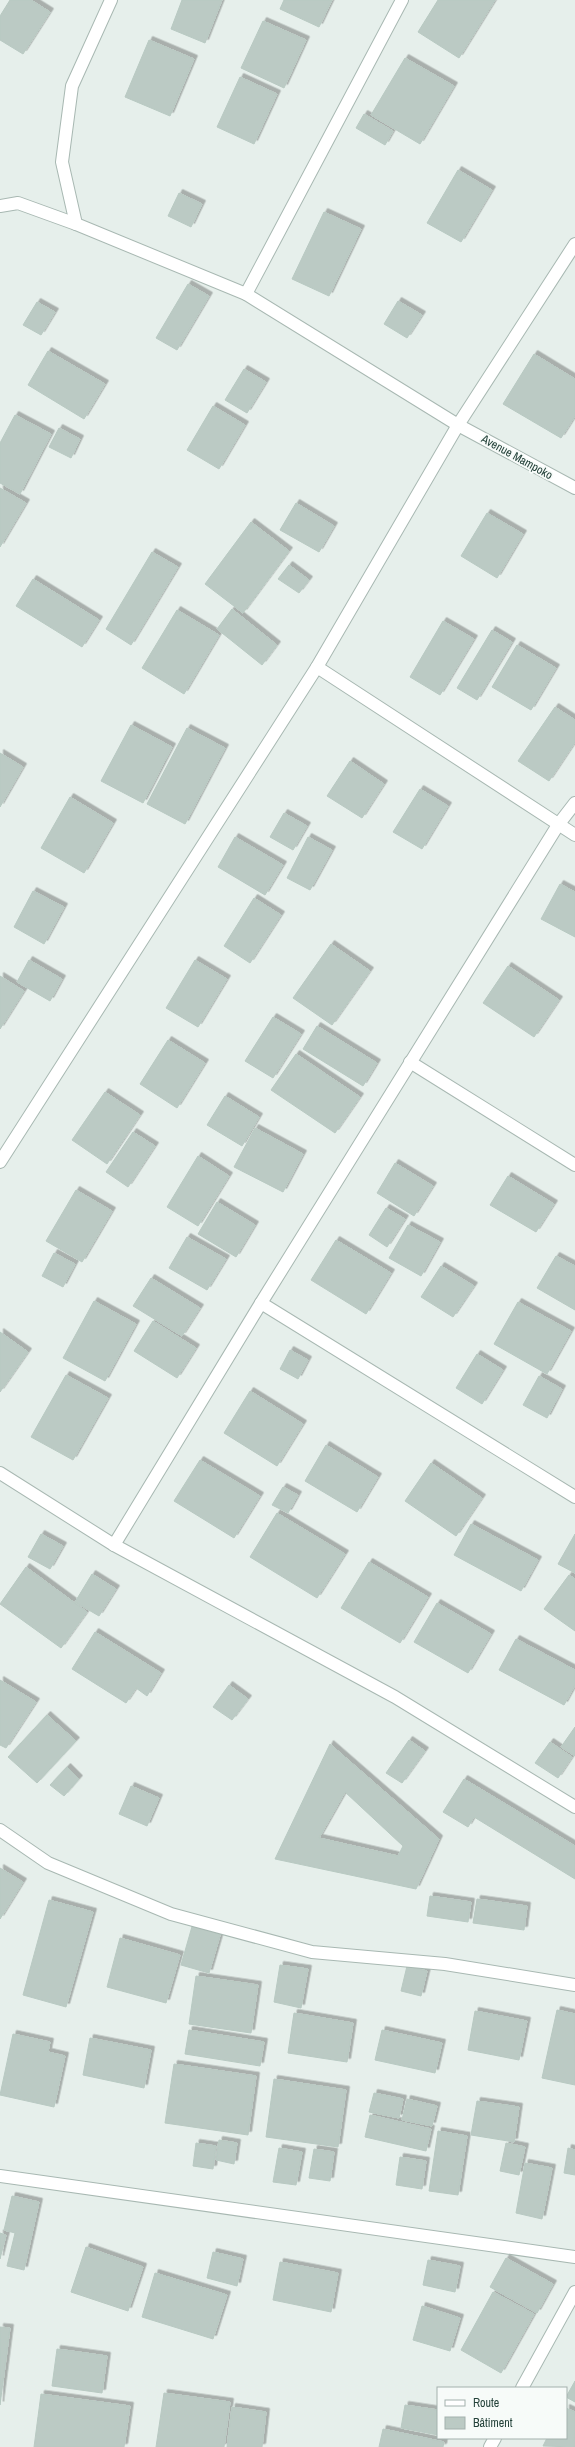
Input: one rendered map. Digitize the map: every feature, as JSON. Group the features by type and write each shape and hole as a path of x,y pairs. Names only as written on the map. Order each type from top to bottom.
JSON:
{"street":[{"path":"76,224 62,162 72,86 111,0"},
{"path":"246,294 402,0"},
{"name":"Avenue Mampoko","path":"0,206 18,203 76,224 246,294 458,425 575,488"},
{"path":"0,1162 317,667 458,425 575,244"},
{"path":"317,667 575,835"},
{"path":"114,1545 410,1062 558,825 575,802"},
{"path":"410,1062 575,1165"},
{"path":"261,1303 575,1497"},
{"path":"0,1473 114,1545 396,1697 575,1806"},
{"path":"0,1830 48,1863 171,1914 312,1952 446,1964 575,1985"},
{"path":"0,2176 575,2257"},
{"path":"523,2387 575,2292"}],"building":[{"path":"10,0 31,0 50,12 23,54 0,40 0,16"},
{"path":"182,0 222,0 205,43 171,29"},
{"path":"284,0 332,0 319,27 280,9"},
{"path":"438,0 495,0 459,58 418,32"},
{"path":"263,21 306,40 284,88 241,68"},
{"path":"149,40 194,59 170,116 125,97"},
{"path":"405,58 454,86 420,144 371,115"},
{"path":"240,77 277,94 254,144 217,127"},
{"path":"364,114 393,131 385,145 356,128"},
{"path":"458,170 492,190 461,242 427,223"},
{"path":"179,193 202,204 191,227 168,216"},
{"path":"324,212 361,229 329,296 292,279"},
{"path":"188,284 209,296 177,350 156,338"},
{"path":"398,301 422,315 407,338 384,324"},
{"path":"37,302 55,312 41,335 23,325"},
{"path":"48,351 105,384 84,419 28,385"},
{"path":"534,354 575,379 575,416 561,438 503,404"},
{"path":"244,369 266,382 247,413 225,400"},
{"path":"213,406 245,425 219,469 187,450"},
{"path":"15,415 51,434 20,494 0,483 0,443"},
{"path":"59,428 80,439 71,458 49,447"},
{"path":"0,488 26,503 0,547"},
{"path":"296,503 334,526 319,552 280,530"},
{"path":"487,513 523,534 497,578 461,556"},
{"path":"251,522 289,551 243,613 205,584"},
{"path":"152,552 178,567 131,645 106,629"},
{"path":"289,565 309,580 299,593 278,579"},
{"path":"33,579 99,620 82,647 16,606"},
{"path":"232,609 277,645 262,665 217,629"},
{"path":"177,610 219,635 184,694 142,668"},
{"path":"443,621 474,639 440,695 410,677"},
{"path":"492,630 512,642 477,700 457,688"},
{"path":"517,645 556,668 531,710 492,687"},
{"path":"555,707 575,720 575,742 549,781 518,761"},
{"path":"131,725 172,747 143,803 101,781"},
{"path":"187,728 225,748 185,824 147,804"},
{"path":"0,753 23,767 0,807"},
{"path":"350,761 384,784 362,818 327,796"},
{"path":"420,789 448,806 422,849 393,832"},
{"path":"70,797 113,823 84,873 41,848"},
{"path":"284,813 307,826 293,850 270,837"},
{"path":"235,837 283,865 265,895 218,867"},
{"path":"308,837 332,850 310,890 287,878"},
{"path":"560,884 575,892 575,937 541,919"},
{"path":"33,891 64,907 44,944 14,927"},
{"path":"254,898 281,915 250,963 224,946"},
{"path":"331,944 370,971 332,1025 293,998"},
{"path":"29,960 62,979 50,1001 17,982"},
{"path":"195,960 227,979 198,1027 166,1008"},
{"path":"508,966 559,1000 534,1037 483,1003"},
{"path":"0,976 24,991 0,1029"},
{"path":"273,1017 301,1034 273,1078 245,1061"},
{"path":"317,1026 377,1063 363,1086 303,1049"},
{"path":"168,1040 205,1063 177,1108 140,1084"},
{"path":"296,1054 360,1097 335,1133 271,1090"},
{"path":"105,1092 140,1115 107,1164 72,1140"},
{"path":"225,1096 259,1117 242,1146 207,1125"},
{"path":"255,1128 303,1154 283,1192 234,1167"},
{"path":"133,1132 155,1146 128,1187 106,1172"},
{"path":"198,1156 229,1176 198,1226 167,1207"},
{"path":"395,1163 433,1186 414,1216 377,1193"},
{"path":"508,1176 554,1204 536,1232 490,1205"},
{"path":"76,1190 112,1211 82,1262 46,1241"},
{"path":"217,1202 255,1225 236,1257 198,1234"},
{"path":"386,1208 405,1219 387,1247 369,1235"},
{"path":"408,1225 440,1242 421,1276 389,1258"},
{"path":"187,1237 226,1259 207,1290 169,1268"},
{"path":"336,1240 391,1273 366,1314 311,1280"},
{"path":"54,1253 75,1264 63,1287 42,1276"},
{"path":"556,1256 575,1266 575,1310 537,1288"},
{"path":"441,1266 474,1286 453,1317 421,1297"},
{"path":"151,1278 200,1308 182,1336 133,1306"},
{"path":"94,1301 136,1324 105,1381 63,1358"},
{"path":"518,1302 571,1331 547,1374 494,1344"},
{"path":"153,1321 196,1348 177,1378 134,1351"},
{"path":"0,1332 28,1352 0,1392"},
{"path":"290,1350 308,1360 298,1379 280,1369"},
{"path":"477,1354 503,1370 482,1404 456,1388"},
{"path":"66,1375 108,1398 73,1460 31,1437"},
{"path":"539,1376 562,1389 547,1418 523,1405"},
{"path":"250,1391 303,1424 277,1466 224,1433"},
{"path":"326,1445 378,1477 357,1512 305,1481"},
{"path":"200,1460 260,1496 234,1538 174,1501"},
{"path":"431,1463 482,1498 456,1536 405,1501"},
{"path":"283,1487 298,1495 288,1513 272,1505"},
{"path":"277,1513 345,1554 317,1598 250,1557"},
{"path":"471,1524 538,1560 521,1591 454,1555"},
{"path":"41,1534 63,1546 50,1569 28,1557"},
{"path":"575,1534 575,1573 558,1564"},
{"path":"369,1562 428,1597 400,1643 341,1608"},
{"path":"26,1567 87,1612 61,1648 0,1604"},
{"path":"92,1574 116,1589 99,1616 75,1602"},
{"path":"569,1575 575,1579 575,1631 544,1609"},
{"path":"437,1603 491,1634 468,1673 414,1642"},
{"path":"95,1632 161,1673 147,1696 136,1688 126,1703 72,1669"},
{"path":"516,1639 575,1670 575,1685 564,1705 499,1670"},
{"path":"0,1680 36,1702 6,1748 0,1745"},
{"path":"229,1685 248,1699 232,1720 213,1707"},
{"path":"47,1715 76,1741 37,1783 8,1757"},
{"path":"575,1727 575,1756 561,1747"},
{"path":"409,1740 425,1751 402,1783 386,1773"},
{"path":"550,1742 572,1757 558,1778 535,1763"},
{"path":"330,1744 439,1839 416,1889 275,1859","holes":["345,1792 403,1846 398,1856 319,1838"]},
{"path":"67,1767 79,1779 64,1796 50,1785"},
{"path":"464,1779 575,1846 575,1879 474,1817 468,1827 443,1812"},
{"path":"131,1786 159,1798 147,1826 119,1814"},
{"path":"0,1868 23,1882 0,1919"},
{"path":"430,1896 471,1902 468,1922 427,1916"},
{"path":"477,1899 527,1906 524,1930 473,1923"},
{"path":"49,1900 93,1912 66,2007 23,1995"},
{"path":"193,1923 221,1932 209,1973 181,1965"},
{"path":"120,1938 180,1955 166,2003 107,1987"},
{"path":"280,1965 308,1969 301,2008 274,2002"},
{"path":"407,1966 427,1971 421,1996 401,1991"},
{"path":"196,1976 258,1985 251,2033 189,2024"},
{"path":"557,2010 575,2014 575,2085 542,2078"},
{"path":"475,2011 527,2021 519,2060 468,2050"},
{"path":"294,2013 353,2023 347,2062 288,2053"},
{"path":"189,2030 264,2042 260,2066 185,2054"},
{"path":"382,2030 442,2043 435,2073 375,2060"},
{"path":"13,2034 50,2042 48,2052 65,2056 54,2107 0,2095"},
{"path":"90,2038 151,2050 144,2088 83,2075"},
{"path":"174,2064 256,2076 248,2135 165,2123"},
{"path":"274,2079 346,2090 338,2147 266,2137"},
{"path":"374,2093 403,2099 399,2118 369,2112"},
{"path":"407,2099 437,2106 432,2126 402,2120"},
{"path":"477,2101 519,2107 514,2142 471,2135"},
{"path":"370,2115 431,2129 426,2151 365,2137"},
{"path":"438,2131 467,2136 458,2195 429,2191"},
{"path":"219,2140 237,2143 234,2164 216,2160"},
{"path":"196,2143 216,2146 213,2169 193,2166"},
{"path":"506,2143 525,2147 519,2175 500,2171"},
{"path":"279,2148 302,2152 296,2185 273,2182"},
{"path":"568,2148 575,2150 575,2175 564,2173"},
{"path":"314,2149 334,2152 330,2181 309,2178"},
{"path":"400,2157 426,2161 422,2189 396,2185"},
{"path":"525,2163 552,2168 542,2219 516,2213"},
{"path":"12,2196 39,2202 24,2270 7,2266 15,2233 4,2230"},
{"path":"0,2233 6,2235 0,2259"},
{"path":"86,2247 143,2267 128,2311 71,2292"},
{"path":"213,2252 243,2259 237,2286 207,2278"},
{"path":"506,2258 553,2284 537,2313 490,2287"},
{"path":"428,2260 460,2266 455,2292 423,2285"},
{"path":"280,2262 338,2273 331,2312 273,2300"},
{"path":"155,2273 227,2295 213,2339 142,2317"},
{"path":"493,2292 534,2314 501,2373 461,2350"},
{"path":"422,2306 460,2318 450,2351 413,2340"},
{"path":"0,2327 10,2328 0,2405"},
{"path":"57,2349 107,2356 102,2393 52,2386"},
{"path":"575,2381 575,2402 567,2398"},
{"path":"164,2393 230,2402 224,2447 156,2447"},
{"path":"41,2394 130,2406 124,2447 34,2447"},
{"path":"405,2405 437,2410 437,2435 401,2428"},
{"path":"232,2407 266,2412 262,2447 227,2447"},
{"path":"567,2408 575,2412 575,2447 543,2446 546,2439 567,2439"},
{"path":"383,2429 444,2442 443,2447 379,2447"}]}
